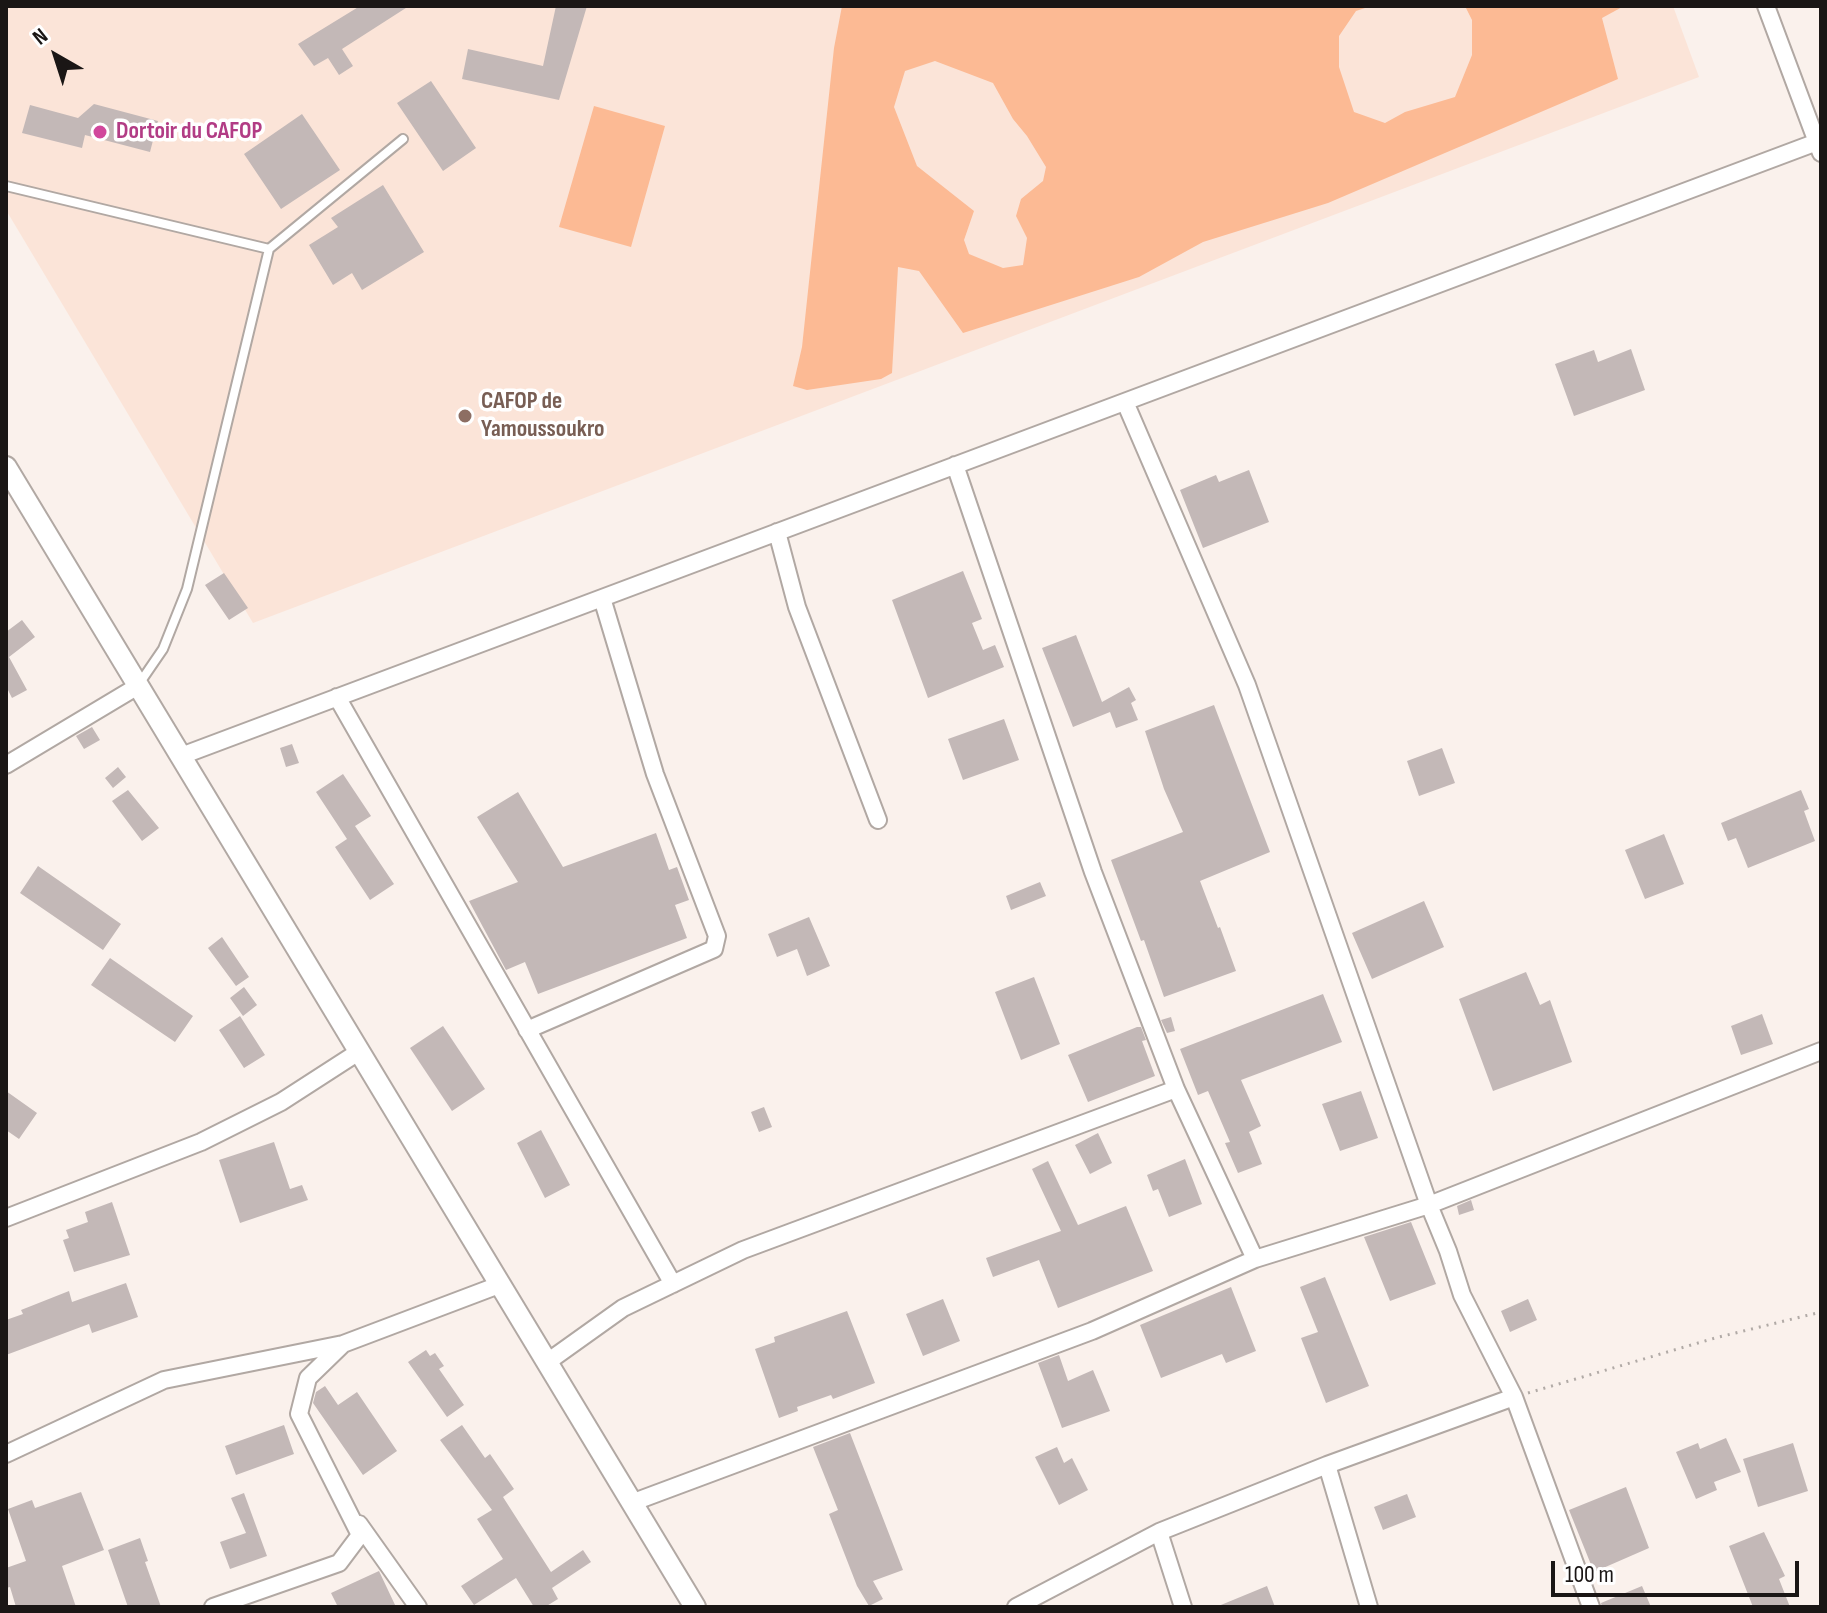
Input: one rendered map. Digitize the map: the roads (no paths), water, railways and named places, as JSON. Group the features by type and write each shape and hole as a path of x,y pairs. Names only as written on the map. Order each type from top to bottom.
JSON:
{"street":[{"path":"181,756 955,465 1819,147 1766,6"},
{"path":"1125,402 1247,685 1462,1295 1514,1397 1591,1607"},
{"path":"955,465 1093,872 1176,1089 1255,1259"},
{"path":"6,467 695,1607"},
{"path":"777,532 797,607 878,820"},
{"path":"527,1030 714,949 717,936 655,774 602,598"},
{"path":"6,765 138,686"},
{"path":"337,697 673,1284"},
{"path":"6,1218 201,1142 281,1102 360,1051"},
{"path":"631,1503 1092,1331 1255,1259 1429,1205 1821,1051"},
{"path":"546,1363 623,1308 743,1250 1176,1089"},
{"path":"6,1454 164,1380 343,1344 499,1285"},
{"path":"213,1607 339,1563 360,1535 299,1414 308,1378 343,1344"},
{"path":"1016,1607 1159,1532 1327,1465 1514,1397"},
{"path":"1327,1465 1369,1607"},
{"path":"351,1514 418,1607"},
{"path":"1159,1532 1183,1607"}],"lane":[{"path":"138,686 163,649 187,589 269,249 403,139"},
{"path":"6,186 269,249"}],"place":[{"name":"Dortoir du CAFOP","path":"100,132"},
{"name":"CAFOP de Yamoussoukro","path":"465,416"}]}
